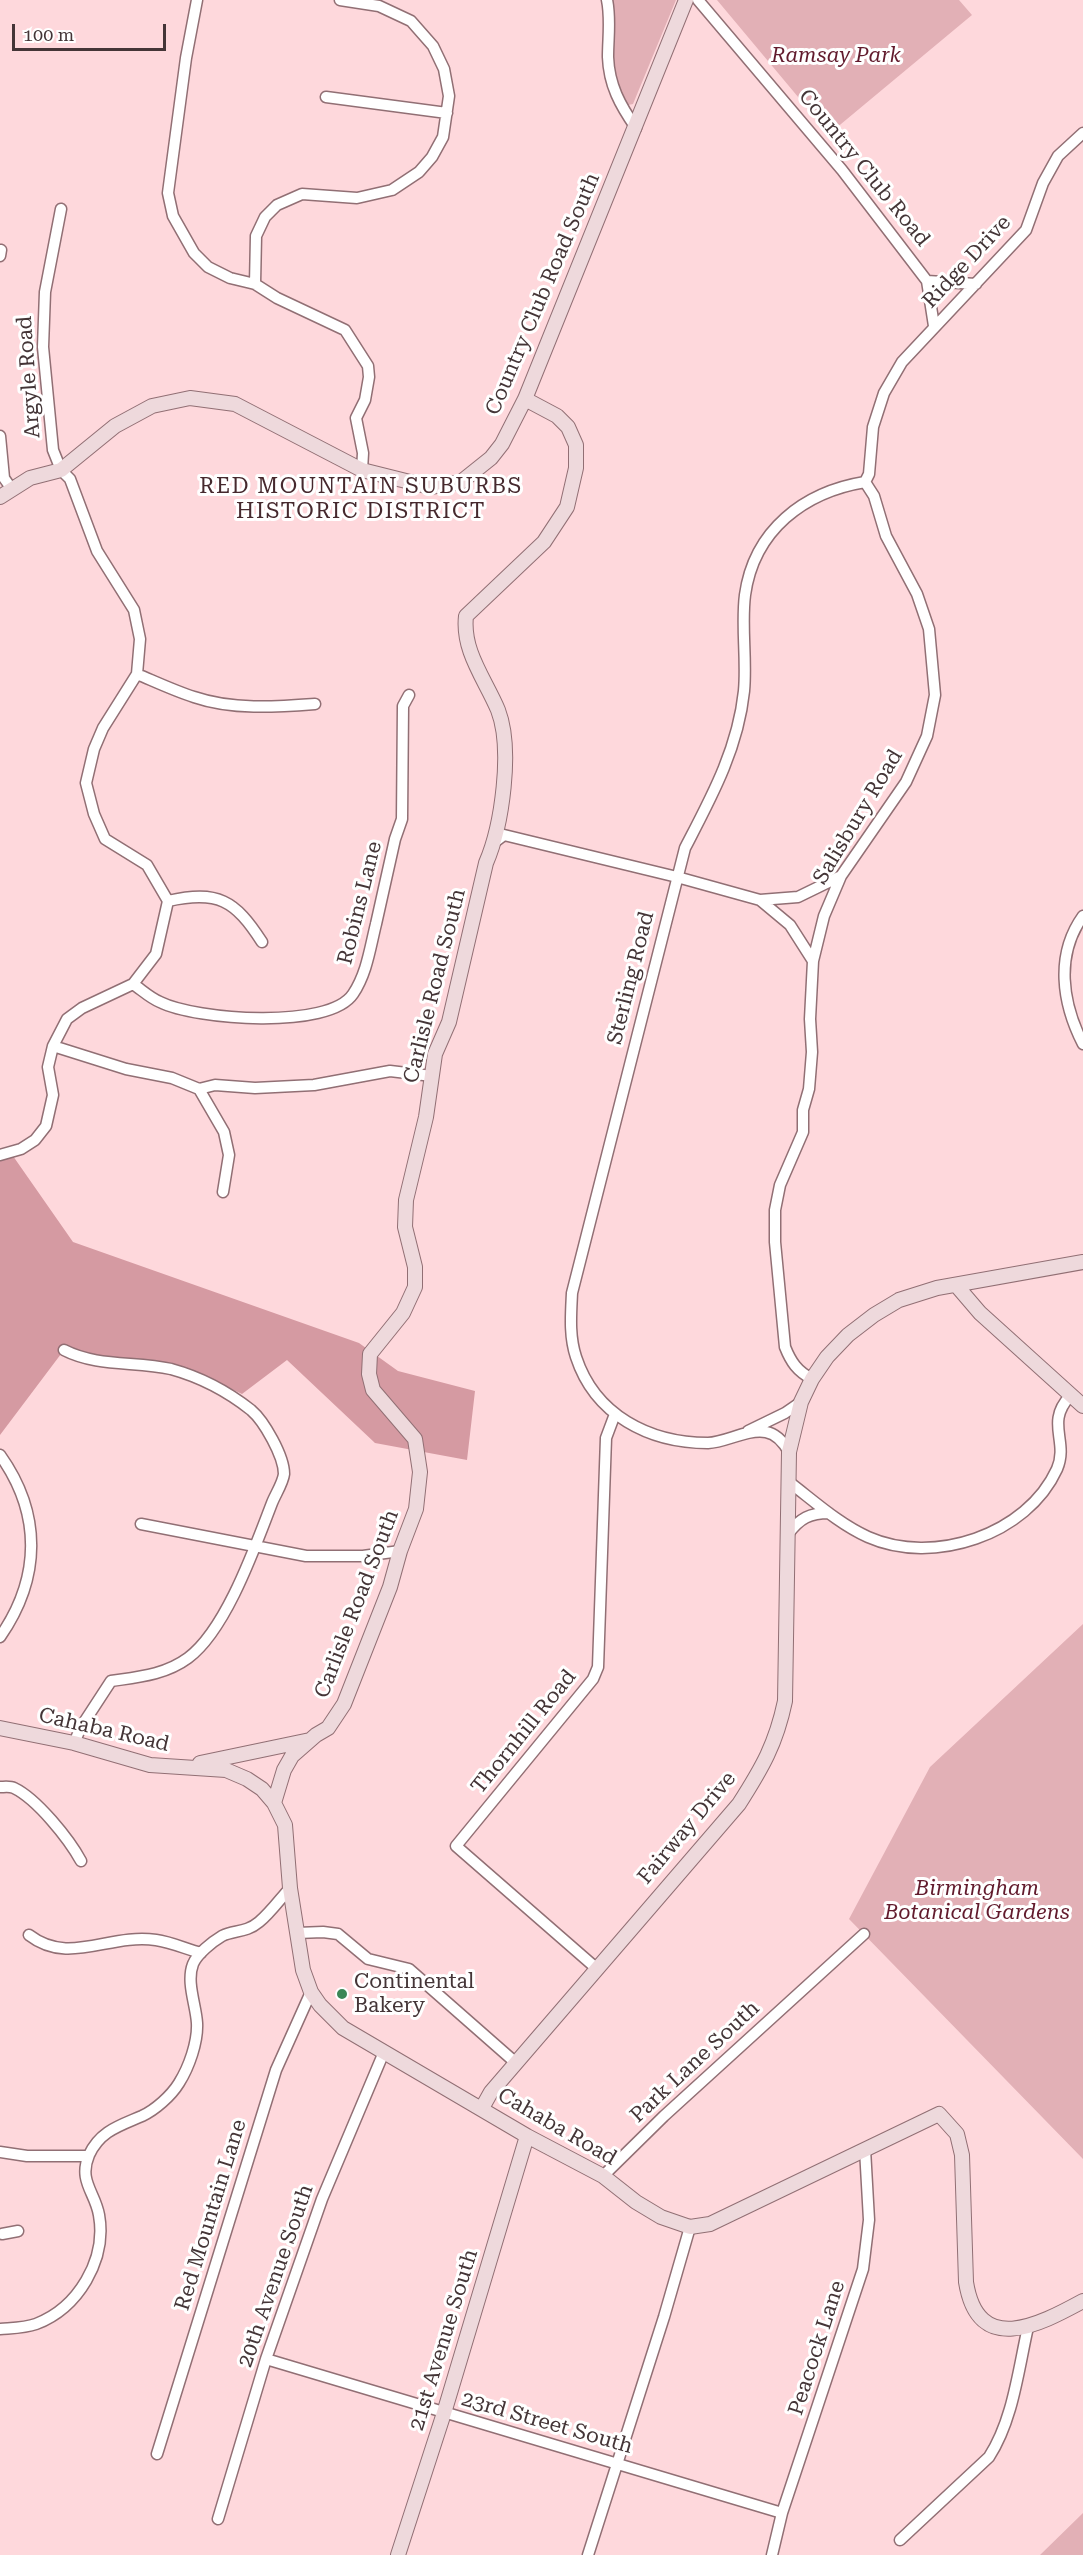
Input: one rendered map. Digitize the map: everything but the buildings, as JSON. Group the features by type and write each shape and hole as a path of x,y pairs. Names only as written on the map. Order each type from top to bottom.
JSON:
{"street":[{"path":"197,0 186,58 168,193 173,216 194,253 208,267 230,278 255,284 278,298 345,330 363,354 368,366 369,377 365,400 356,418 363,453 362,471"},
{"path":"255,284 256,236 265,217 277,205 302,194 357,198 392,190 419,172 432,157 443,137 449,96 444,69 433,46 411,21 379,6 340,0"},
{"path":"607,0 610,13 608,57 611,82 619,105 636,128"},
{"name":"Country Club Road South","path":"61,470 124,421 152,406 190,398 235,404 362,471 430,487 461,482 490,458 502,444 525,399 686,0"},
{"name":"Country Club Road","path":"699,0 842,170 927,281 934,326"},
{"path":"326,97 447,113"},
{"name":"Ridge Drive","path":"934,326 1026,230 1043,183 1058,156 1083,133"},
{"name":"Argyle Road","path":"62,209 45,292 43,347 53,450 61,470 70,479 97,551 134,610 140,639 137,674"},
{"path":"927,281 976,284"},
{"path":"866,482 869,474 873,427 884,393 902,362 934,326"},
{"name":"Carlisle Road South","path":"274,1803 284,1770 292,1756 328,1728 344,1704 390,1587 400,1551 416,1509 420,1472 415,1439 374,1390 369,1374 370,1354 404,1313 415,1287 415,1267 405,1227 406,1200 426,1117 435,1054 448,1023 486,863 496,841 506,758 499,713 468,647 464,632 466,616 544,542 567,507 576,468 576,446 568,427 557,416 525,399"},
{"path":"0,436 4,478 11,488"},
{"path":"0,497 30,478 61,470"},
{"name":"Salisbury Road","path":"812,1379 801,1373 792,1363 785,1347 775,1242 775,1210 780,1185 803,1132 803,1110 809,1089 812,1052 810,1019 813,961 824,916 841,876 906,782 927,736 935,695 928,629 920,603 885,536 874,496 866,482"},
{"name":"Sterling Road","path":"789,1452 782,1441 768,1432 737,1436 712,1443 682,1443 654,1436 630,1425 615,1414 591,1387 576,1357 570,1326 572,1293 685,848 719,784 733,747 744,691 745,596 749,573 760,547 779,522 812,498 843,486 866,482"},
{"path":"0,1155 21,1149 35,1140 46,1126 53,1095 48,1067 53,1046 68,1019 82,1008 133,984 156,954 168,901 147,865 105,838 94,814 86,783 94,749 103,728 137,674 194,697 221,704 278,707 315,704"},
{"name":"Robins Lane","path":"133,984 160,1003 210,1015 263,1018 317,1015 335,1009 352,995 365,972 395,839 402,819 403,706 409,695"},
{"path":"496,841 504,835 677,877 760,900 798,897 841,876"},
{"path":"168,901 192,896 212,897 234,906 248,920 262,942"},
{"path":"760,900 790,925 813,961"},
{"path":"1083,916 1072,932 1064,966 1066,991 1074,1025 1083,1044"},
{"path":"53,1046 126,1069 172,1078 199,1089 215,1085 255,1088 314,1084 390,1071 432,1076"},
{"path":"199,1089 224,1132 229,1155 223,1192"},
{"path":"812,1379 827,1357 848,1335 899,1300 937,1288 1083,1262"},
{"path":"956,1285 980,1313 1083,1406"},
{"path":"64,1350 80,1358 169,1369 209,1382 253,1412 276,1444 284,1474 255,1546 220,1619 202,1646 176,1666 160,1673 111,1682 81,1727 74,1743"},
{"name":"Fairway Drive","path":"482,2108 491,2092 739,1804 771,1752 780,1729 785,1701 789,1452 801,1402 812,1379"},
{"path":"789,1482 829,1513 867,1536 891,1545 916,1548 962,1543 982,1538 1009,1524 1032,1505 1047,1486 1058,1466 1060,1440 1057,1418 1060,1407 1070,1396"},
{"name":"Sterling Road","path":"737,1436 785,1413 801,1402"},
{"name":"Thornhill Road","path":"596,1968 456,1846 593,1679 598,1667 606,1438 615,1414"},
{"path":"0,1455 27,1506 33,1542 24,1590 0,1637"},
{"path":"788,1534 805,1517 816,1513 829,1513"},
{"path":"141,1524 306,1556 363,1556 400,1551"},
{"name":"Cahaba Road","path":"0,1728 74,1743 150,1765 226,1770 247,1779 274,1803 285,1825 290,1888 303,1970 311,1992 320,2005 343,2028 527,2136 603,2176 636,2202 661,2217 690,2227"},
{"path":"180,1768 310,1740"},
{"path":"0,1787 13,1787 33,1803 69,1839 81,1861"},
{"path":"0,2329 34,2325 58,2314 81,2290 94,2265 100,2241 99,2214 87,2186 85,2171 88,2157 100,2136 114,2127 144,2115 165,2099 179,2084 190,2060 197,2025 191,1979 193,1965 201,1953 223,1935 242,1933 259,1922 290,1888"},
{"path":"297,1934 323,1932 338,1934 368,1959 409,1969 516,2063"},
{"name":"Park Lane South","path":"603,2176 664,2116 864,1934"},
{"path":"29,1935 42,1945 62,1950 81,1949 116,1940 155,1940 201,1953"},
{"name":"Red Mountain Lane","path":"157,2454 276,2070 311,1992"},
{"name":"20th Avenue South","path":"218,2519 266,2359 322,2199 384,2052"},
{"path":"588,2555 664,2317 690,2227 710,2224 939,2114 957,2134 962,2155 966,2282 969,2302 980,2317 995,2326 1011,2330 1028,2327 1083,2301"},
{"name":"21st Avenue South","path":"398,2555 444,2413 527,2136"},
{"name":"Peacock Lane","path":"772,2555 782,2514 862,2269 869,2220 865,2149"},
{"path":"0,2152 27,2156 88,2157"},
{"path":"2,2234 18,2231"},
{"path":"900,2540 989,2457 997,2445 1007,2420 1028,2327"},
{"name":"23rd Street South","path":"266,2359 782,2514"}],"green space":[{"path":"611,0 676,0 633,104 628,105 616,86 613,72"},
{"name":"Ramsay Park","path":"717,0 959,0 972,15 829,134"},
{"name":"Birmingham Botanical Gardens","path":"1083,1624 1083,2159 849,1919 930,1767"},
{"path":"1083,2513 1083,2555 1040,2555"}],"shaded area":[{"path":"13,1156 73,1242 359,1343 398,1371 475,1391 467,1460 375,1443 287,1360 242,1394 204,1376 64,1350 0,1435 0,1161"}],"place":[{"name":"Continental Bakery","path":"342,1994"}],"district":[{"name":"RED MOUNTAIN SUBURBS HISTORIC DISTRICT","path":"361,500"}]}
